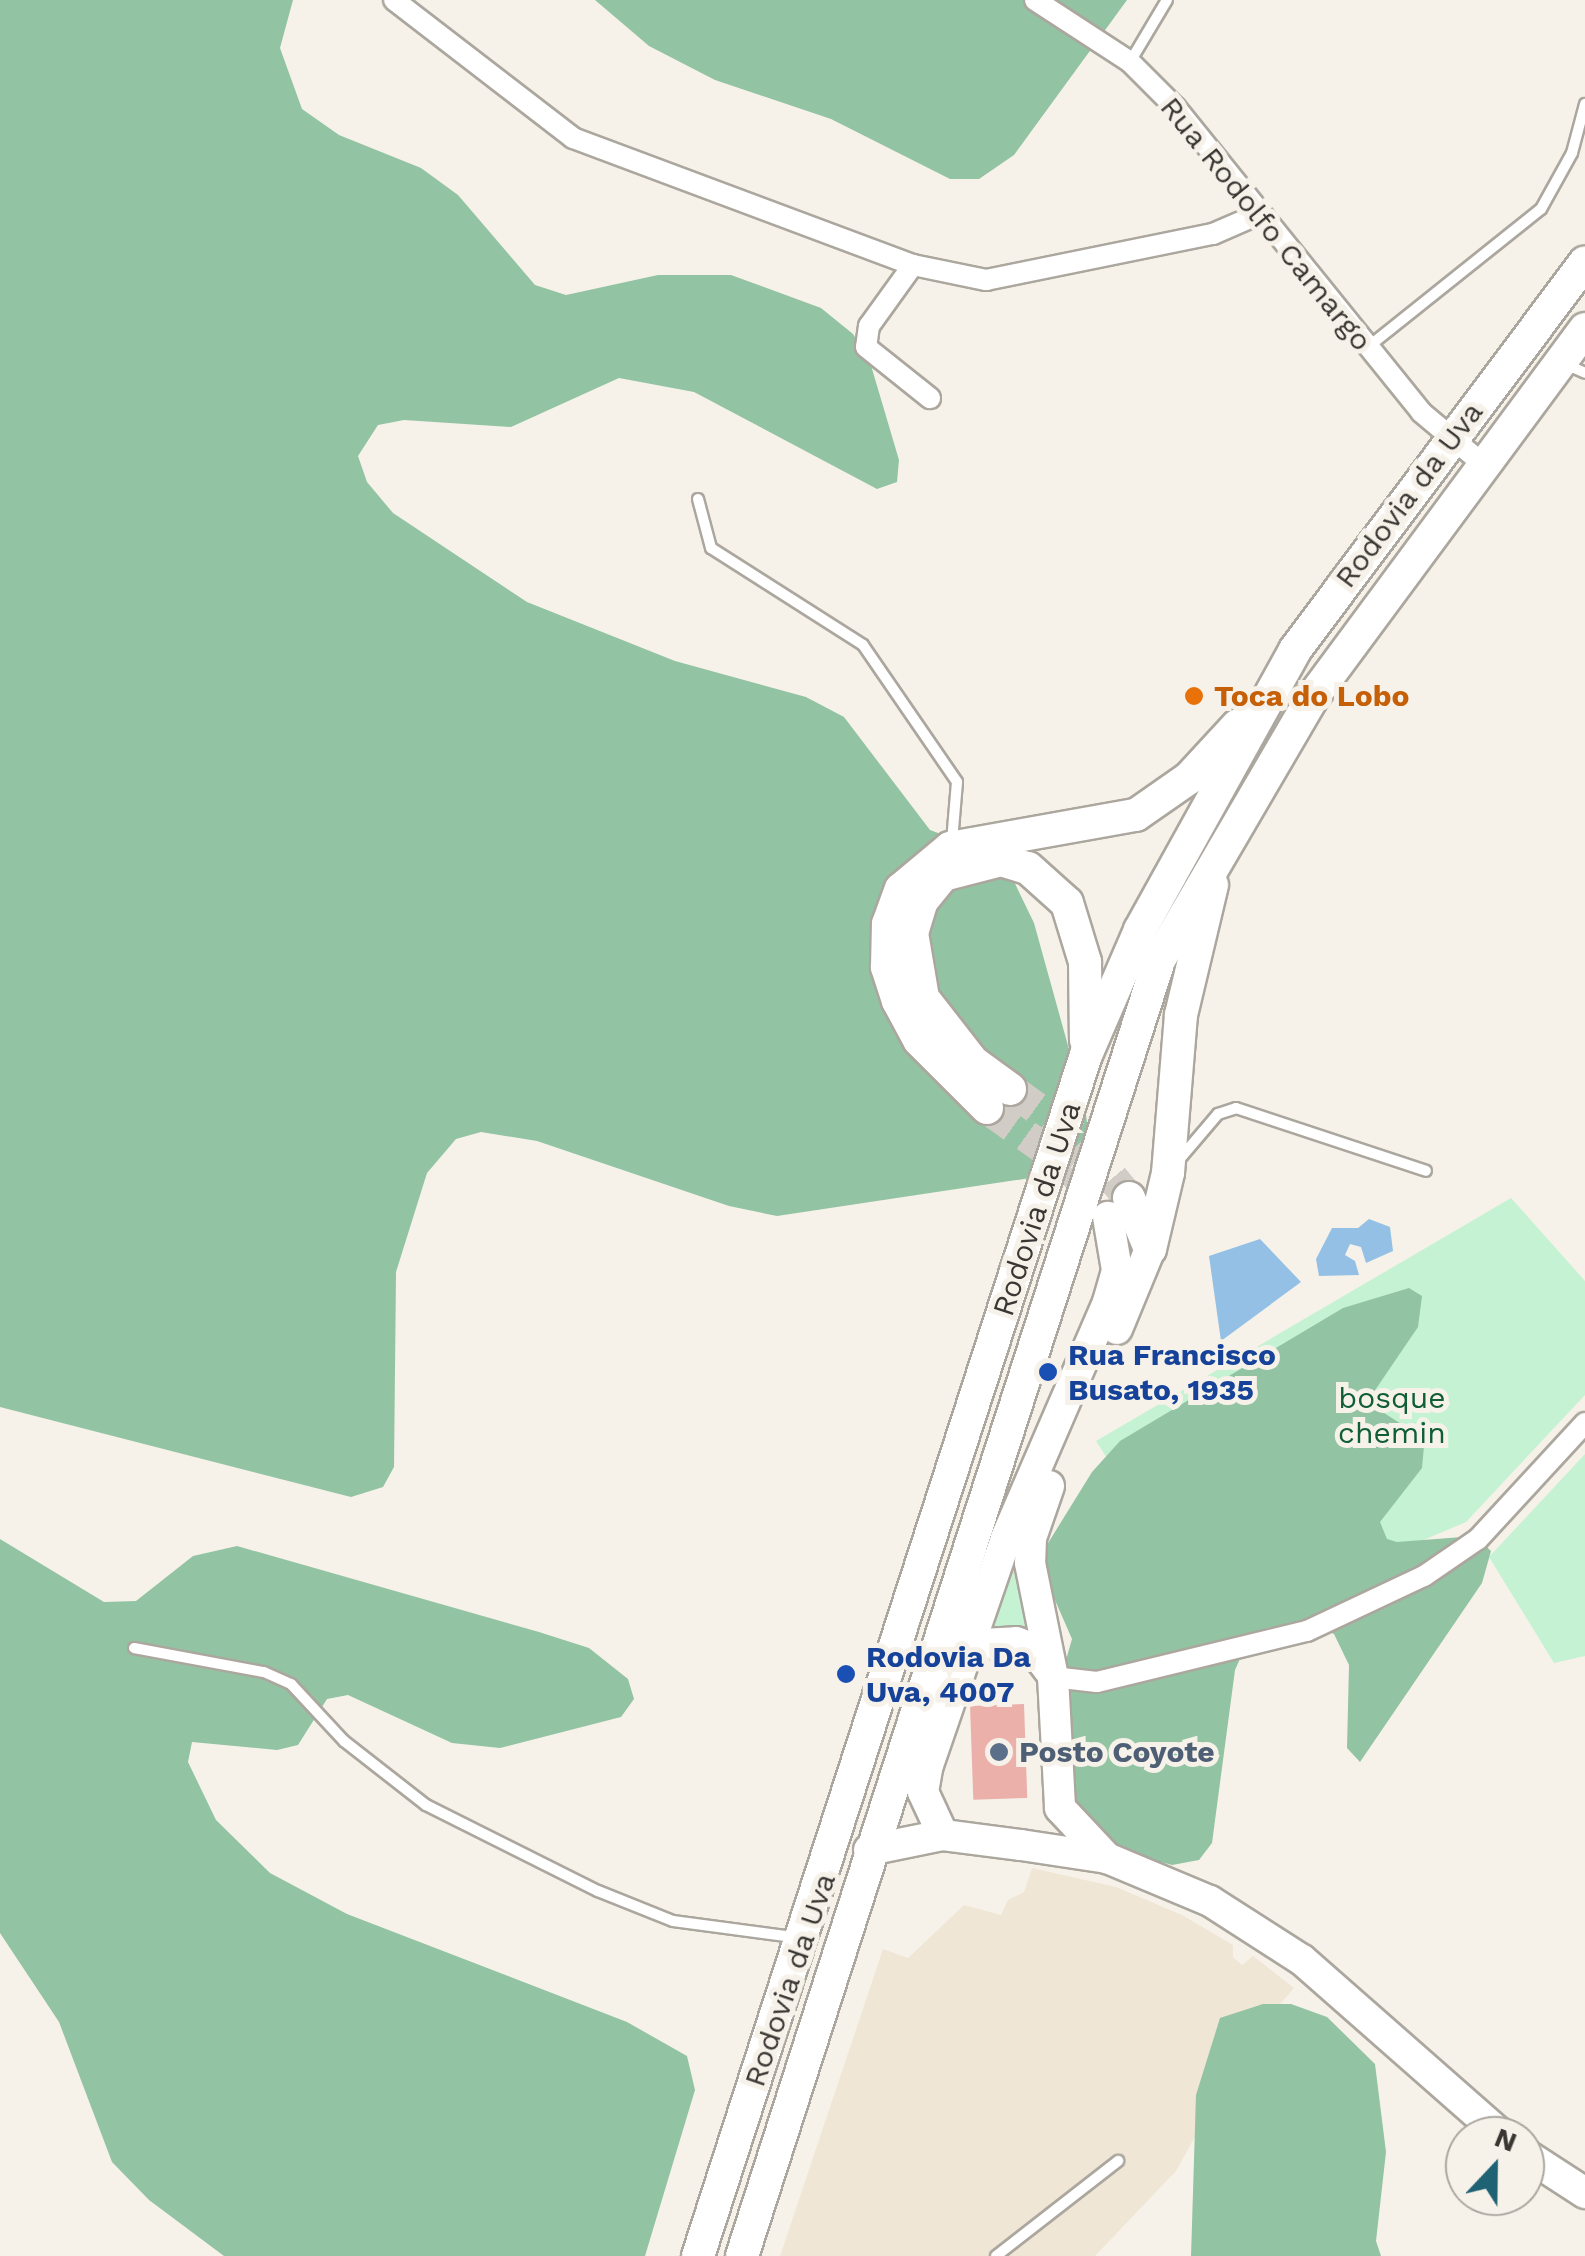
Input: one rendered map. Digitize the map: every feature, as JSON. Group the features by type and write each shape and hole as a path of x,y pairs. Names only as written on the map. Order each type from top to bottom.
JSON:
{"main road":[{"name":"Rodovia da Uva","path":"698,2256 804,1938 1086,1055 1140,930 1271,689 1450,438 1585,264"},
{"name":"Rodovia da Uva","path":"742,2256 869,1850 1159,960 1312,698 1482,464 1573,367 1585,329"},
{"path":"1086,1055 1086,962 1067,903 1028,868 1001,860 943,875 922,901 912,933 923,998 999,1099 920,1040 887,967 888,924 901,889 950,848 1136,815 1189,778 1271,689"},
{"path":"1150,1250 1168,1173 1180,1015 1218,860"},
{"path":"1119,1208 1150,1250"}],"street":[{"path":"394,0 572,138 913,265 986,280 1213,234 1256,215"},
{"name":"Rua Rodolfo Camargo","path":"1035,0 1130,62 1176,108 1256,215 1367,348 1450,438 1482,464"},
{"path":"913,265 865,338 866,347 930,398"},
{"path":"943,1835 923,1792 1006,1538 1108,1302 1117,1257 1119,1208"},
{"path":"1107,1858 1060,1808 1053,1677 1031,1538 1150,1250"},
{"path":"967,1654 999,1640 1016,1642 1032,1649 1053,1677 1097,1682 1308,1631 1408,1584 1478,1539 1585,1423"},
{"path":"1020,1844 1060,1808"},
{"path":"869,1850 943,1835 1020,1844 1107,1858 1210,1901 1302,1960 1479,2116"},
{"path":"1545,2167 1585,2193"}],"lane":[{"path":"1130,62 1168,0"},
{"path":"1367,348 1541,209 1572,154 1585,104"},
{"path":"698,499 711,548 863,645 957,782 950,848"},
{"path":"1168,1173 1218,1114 1236,1108 1426,1171"},
{"path":"134,1648 264,1672 291,1684 344,1741 426,1805 598,1892 673,1921 804,1938"},
{"path":"996,2256 1118,2161"}],"shaded area":[{"path":"1032,1868 1116,1887 1182,1915 1233,1945 1233,1957 1242,1965 1253,1956 1294,1988 1247,2043 1176,2171 1095,2256 780,2256 883,1949 908,1958 964,1905 1001,1915 1008,1900 1024,1892"}],"green space":[{"path":"0,0 293,0 280,48 302,109 339,135 421,168 458,195 535,285 566,295 658,275 731,275 821,308 853,334 870,362 899,460 897,482 877,489 694,392 619,378 511,427 404,420 378,425 358,456 367,482 393,513 527,602 675,661 806,697 844,717 930,830 987,851 1007,867 1034,923 1085,1107 1089,1138 1081,1157 1037,1177 777,1216 729,1206 537,1141 481,1132 456,1139 427,1173 396,1272 394,1467 383,1487 351,1497 0,1407"},
{"path":"595,0 1127,0 1014,155 979,179 950,179 831,119 715,80 649,46"},
{"name":"bosque chemin","path":"1511,1198 1585,1281 1585,1395 1466,1522 1216,1628 1096,1441"},
{"path":"1409,1288 1422,1296 1418,1327 1367,1402 1409,1429 1424,1446 1422,1468 1380,1522 1387,1539 1397,1542 1475,1536 1491,1551 1482,1583 1360,1762 1347,1748 1349,1665 1334,1634 1313,1624 1266,1628 1247,1643 1235,1670 1212,1843 1199,1860 1172,1865 1109,1848 1045,1783 1046,1729 1072,1639 1051,1591 1032,1569 1092,1472 1120,1441 1343,1308"},
{"path":"1585,1454 1585,1656 1554,1663 1489,1557"},
{"path":"0,1539 104,1602 136,1601 193,1556 237,1546 589,1648 628,1679 634,1699 621,1717 500,1748 452,1743 348,1695 327,1699 298,1745 277,1750 192,1742 188,1762 216,1820 270,1873 347,1914 627,2022 687,2056 695,2090 645,2256 224,2256 149,2200 112,2162 59,2022 0,1933"},
{"path":"1015,1551 1036,1633 984,1628"},
{"path":"1263,2004 1291,2004 1327,2017 1375,2064 1386,2152 1376,2241 1381,2256 1191,2256 1196,2095 1220,2018"}],"water":[{"path":"1369,1219 1390,1227 1393,1251 1366,1263 1361,1247 1350,1244 1345,1255 1355,1261 1359,1275 1319,1276 1316,1259 1332,1228 1358,1228"},
{"path":"1260,1239 1301,1282 1221,1341 1209,1256"}],"building":[{"name":"Posto Coyote","path":"1024,1704 1027,1798 973,1800 970,1706"}],"tunnel":[{"path":"1010,1089 1082,1141 1129,1198"},
{"path":"987,1108 1071,1168 1108,1217"}],"place":[{"name":"Toca do Lobo","path":"1194,696"},
{"name":"Rua Francisco Busato, 1935","path":"1048,1372"},
{"name":"Rodovia Da Uva, 4007","path":"846,1674"},
{"name":"Posto Coyote","path":"999,1752"}]}
